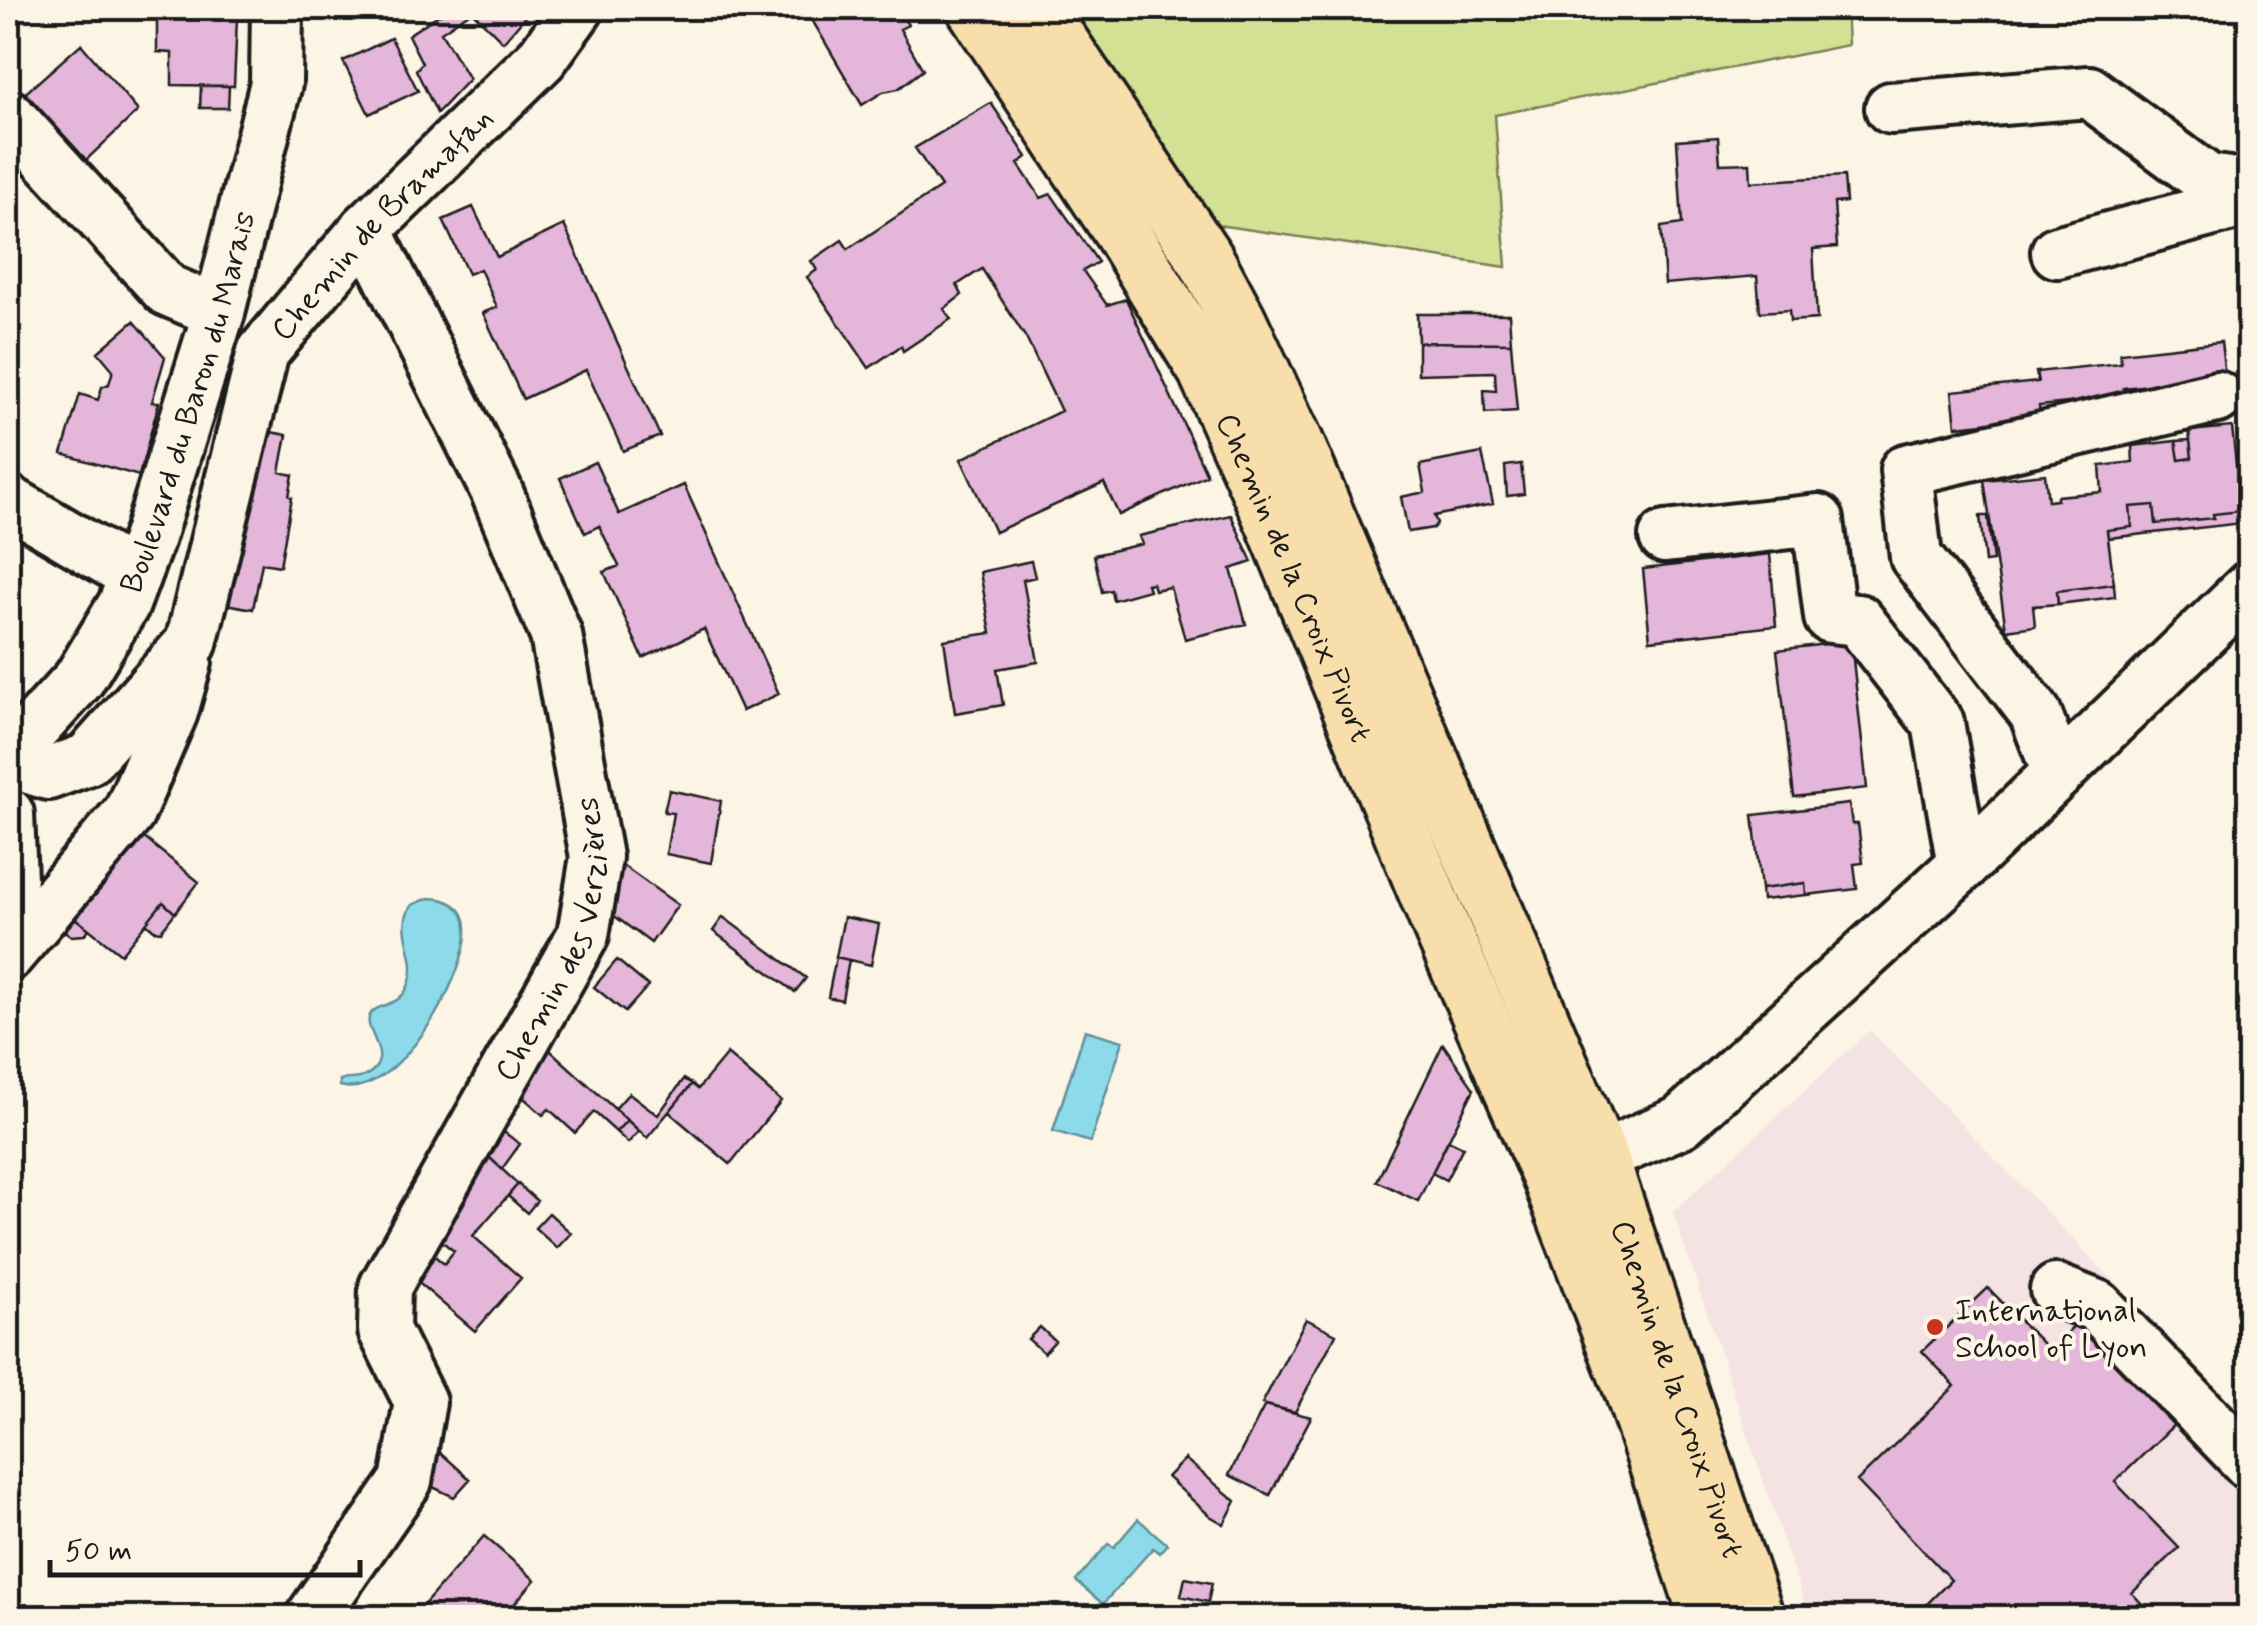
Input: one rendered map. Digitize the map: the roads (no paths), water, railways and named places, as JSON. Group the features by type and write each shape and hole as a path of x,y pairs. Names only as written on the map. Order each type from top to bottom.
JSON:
{"main road":[{"name":"Chemin de la Croix Pivort","path":"974,8 1124,234 1206,370 1275,525 1436,915 1575,1169 1633,1392 1708,1618"},
{"name":"Chemin de la Croix Pivort","path":"1037,8 1206,260 1296,442 1575,1169 1756,1618"}],"street":[{"name":"Boulevard du Baron du Marais","path":"8,759 79,679 124,604 219,312 276,84 277,8"},
{"name":"Chemin de Bramafan","path":"8,955 129,812 172,712 263,352 366,229 542,58 578,8"},
{"path":"1891,108 2090,92 2208,180 2250,186"},
{"path":"8,115 167,290 219,312"},
{"path":"2058,252 2250,200"},
{"name":"Chemin des Verzières","path":"311,1618 406,1481 420,1402 384,1330 385,1287 583,935 596,857 556,635 496,490 366,229"},
{"path":"2058,773 2035,713 1916,557 1906,470 2217,398"},
{"path":"8,501 134,575"},
{"path":"1665,536 1818,520 1830,618 1858,620 1938,722 1963,865"},
{"path":"1575,1169 1680,1122 1963,865 2250,587"},
{"name":"Chemin de Bramafan","path":"8,759 48,774 88,758 191,643"},
{"path":"8,814 8,910"},
{"path":"2056,1290 2097,1306 2250,1464"}],"water":[{"path":"429,898 455,905 463,914 466,928 455,975 442,1003 405,1056 384,1075 362,1086 340,1086 340,1080 363,1077 378,1062 370,1015 406,990 412,971 407,914 412,905"},
{"path":"1085,1030 1123,1041 1090,1142 1053,1131"},
{"path":"1138,1519 1167,1544 1159,1553 1153,1548 1103,1604 1076,1581 1108,1544 1114,1547"}],"place":[{"name":"International School of Lyon","path":"1935,1327"}]}
